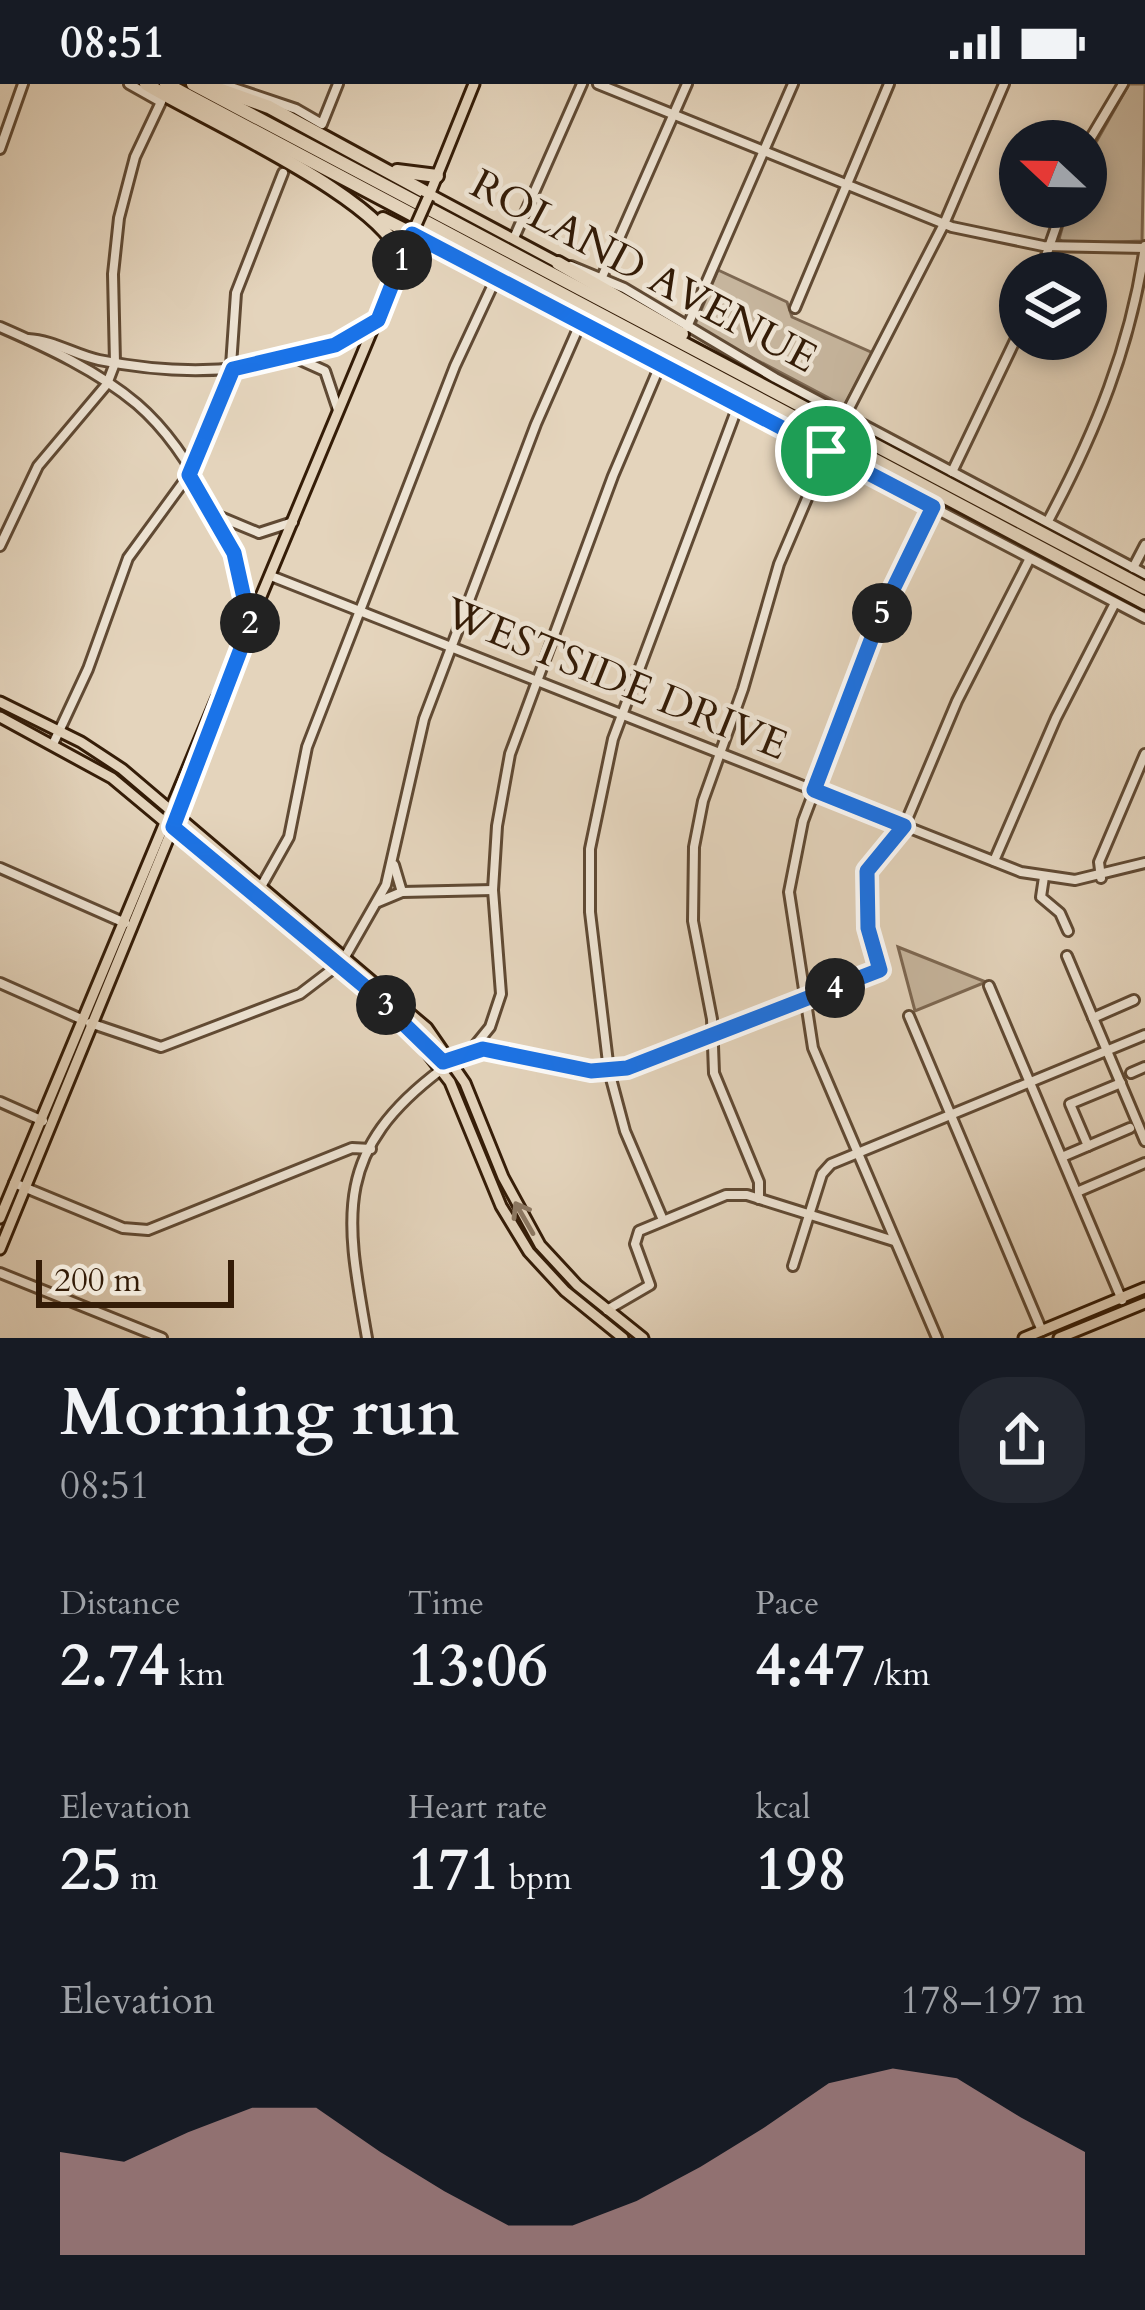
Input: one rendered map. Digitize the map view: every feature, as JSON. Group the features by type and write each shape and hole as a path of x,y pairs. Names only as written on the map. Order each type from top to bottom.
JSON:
{"highway":[{"path":"146,84 371,214 414,230"},
{"path":"166,84 1145,602"},
{"path":"193,84 1145,588"},
{"path":"202,84 269,107 428,196"},
{"path":"376,165 437,176"},
{"path":"371,214 398,243 400,264"},
{"path":"558,262 635,303 725,364"},
{"path":"518,287 674,354"}],"main road":[{"path":"127,924 165,813 250,625 474,84"},
{"path":"437,176 459,210"},
{"name":"ROLAND AVENUE","path":"428,196 558,262"},
{"path":"414,230 518,287"},
{"path":"0,1249 19,1185 127,924 175,822 221,692"},
{"path":"0,702 105,756 400,1019 439,1064 464,1109 501,1206 544,1270 623,1338"},
{"path":"0,717 97,767 165,813"},
{"path":"175,822 262,885 411,1011 461,1075 515,1203 554,1262 643,1338"},
{"path":"338,965 346,955"},
{"path":"439,1064 453,1062"},
{"path":"439,1064 461,1075"},
{"path":"0,1218 19,1185"},
{"path":"544,1270 554,1262"},
{"path":"1024,1338 1145,1288"},
{"path":"1059,1338 1145,1303"},
{"path":"593,1316 604,1307"}],"street":[{"path":"0,149 23,84"},
{"path":"0,546 38,466 107,384 115,363 113,274 118,218 135,157 161,102 129,84"},
{"path":"220,84 296,109 322,124 338,84"},
{"path":"514,238 582,84"},
{"path":"598,84 944,224 1049,247 1145,247 1133,315 1110,392 1048,521"},
{"path":"602,277 687,84"},
{"path":"687,327 793,84"},
{"path":"795,308 889,84"},
{"path":"759,1199 759,1182 714,1073 691,894 698,823 789,533 944,224 1004,84"},
{"path":"1102,120 1124,84"},
{"path":"54,742 128,558 159,508 189,475 233,369 236,293 283,173"},
{"path":"1047,252 1056,228"},
{"name":"ROLAND AVENUE","path":"558,262 602,277 844,417 1145,574"},
{"path":"262,885 289,837 307,746 364,611 455,366 497,275"},
{"path":"518,287 1145,619"},
{"path":"26,339 115,363 186,374 233,369 335,345 378,320"},
{"path":"346,955 378,902 394,861 417,741 536,424 580,323"},
{"path":"0,327 107,384 148,414 214,513 239,568 250,625"},
{"path":"288,358 311,361 326,371 338,415"},
{"path":"952,472 1006,360"},
{"path":"453,1062 472,1049 500,1002 493,890 504,783 536,678 661,363"},
{"path":"663,1220 625,1130 609,1071 589,868 599,792 622,712 740,403"},
{"path":"933,507 890,592 814,790 796,844 789,892 813,1048 937,1338"},
{"path":"214,513 259,533 294,521"},
{"path":"1133,568 1145,545"},
{"path":"472,1049 609,1071 659,1060 880,970 868,928 867,871 904,826 957,701 1029,560"},
{"name":"WESTSIDE DRIVE","path":"271,575 994,862 1044,878 1100,878 1145,863"},
{"path":"994,862 1056,718 1115,602"},
{"path":"1100,878 1099,862 1145,754"},
{"path":"394,861 402,892"},
{"path":"0,868 127,924"},
{"path":"1044,878 1041,897 1060,913 1068,931"},
{"path":"378,902 402,892 493,890"},
{"path":"1067,956 1144,1136"},
{"path":"0,983 161,1047 300,994 338,965"},
{"path":"989,986 1126,1311"},
{"path":"1093,1018 1134,1000"},
{"path":"909,1016 1043,1334"},
{"path":"794,1267 826,1168 1145,1035"},
{"path":"367,1338 348,1217 356,1181 371,1149 439,1064"},
{"path":"1131,1073 1145,1067"},
{"path":"1088,1146 1070,1104 1121,1083"},
{"path":"0,1102 45,1121"},
{"path":"1062,1157 1130,1128"},
{"path":"19,1185 123,1228 148,1230 352,1148 371,1149"},
{"path":"1077,1192 1145,1163"},
{"path":"604,1307 650,1285 635,1239 663,1220 726,1195 759,1199 895,1241"},
{"path":"0,1273 162,1338"}],"shaded area":[{"path":"1129,84 1145,84 1142,241 1065,244 1059,239 1062,228 1107,228 1107,123"},
{"path":"718,270 787,302 792,317 873,353 844,406 694,327"},
{"path":"898,947 986,982 915,1011"}],"route":[{"path":"412,234 826,451 933,507 881,614 814,790 904,826 894,844 867,871 868,928 880,970 659,1060 627,1068 591,1071 483,1049 443,1062 369,990 173,827 250,625 244,581 234,553 189,475 233,369 335,345 378,320 412,234"}]}
